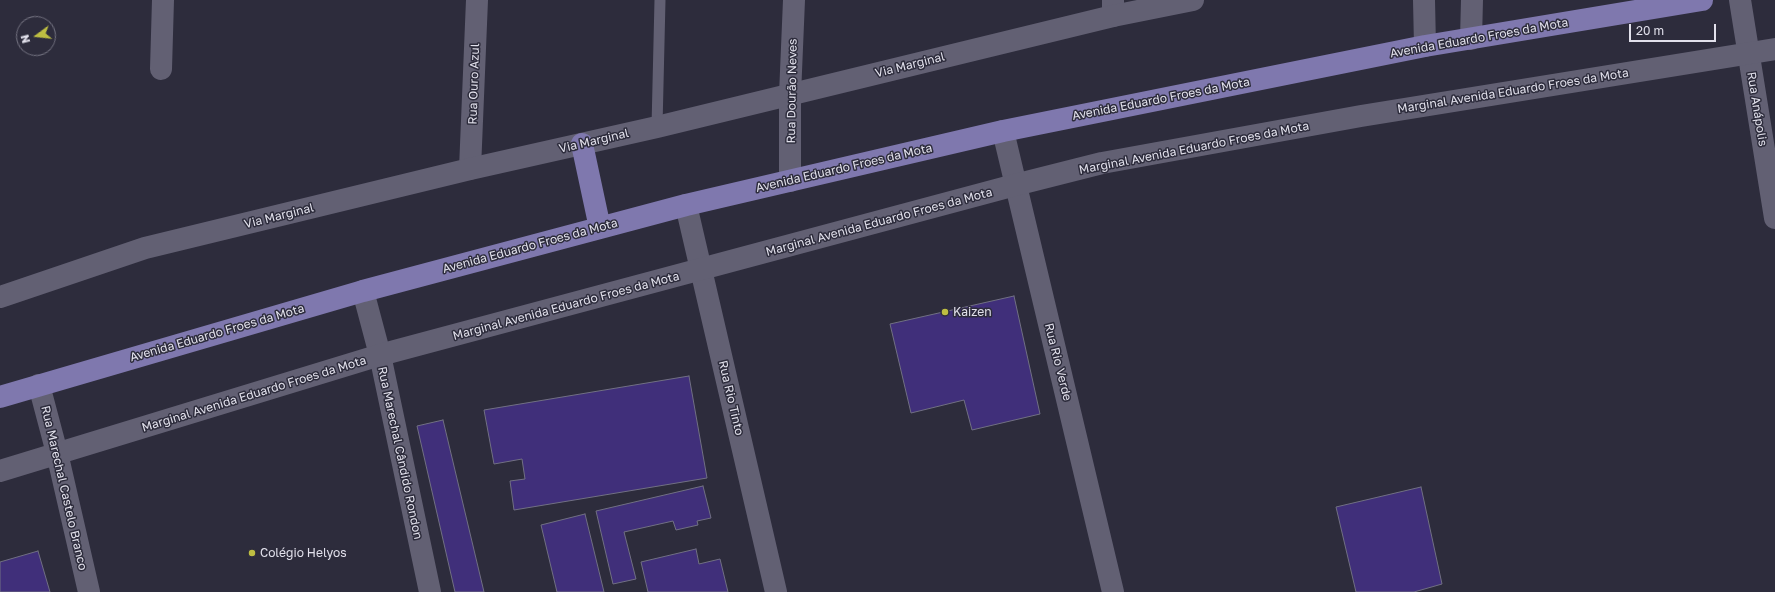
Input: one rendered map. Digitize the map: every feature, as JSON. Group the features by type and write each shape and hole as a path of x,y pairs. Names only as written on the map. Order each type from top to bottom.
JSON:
{"highway":[{"name":"Avenida Eduardo Froes da Mota","path":"0,397 363,290 686,205 1003,131 1425,46 1702,0"},
{"path":"582,144 600,228"}],"street":[{"path":"161,69 163,0"},
{"name":"Rua Ouro Azul","path":"470,169 477,0"},
{"name":"Rua Dourão Neves","path":"790,181 790,95 794,0"},
{"name":"Via Marginal","path":"0,297 145,248 470,169 657,127 790,95 1113,8 1193,0"},
{"path":"1424,0 1425,46"},
{"path":"1471,39 1472,0"},
{"name":"Rua Anápolis","path":"1740,0 1775,218"},
{"name":"Marginal Avenida Eduardo Froes da Mota","path":"0,471 380,356 1015,185 1102,164 1353,118 1775,49"},
{"name":"Rua Rio Verde","path":"1003,131 1113,592"},
{"name":"Rua Rio Tinto","path":"686,205 776,592"},
{"name":"Rua Marechal Cândido Rondon","path":"363,290 380,356 430,592"},
{"name":"Rua Marechal Castelo Branco","path":"39,385 57,453 89,592"}],"lane":[{"path":"657,127 660,0"}],"building":[{"path":"1014,296 1040,414 972,430 964,400 911,413 890,324"},
{"path":"689,376 707,478 514,510 510,481 525,479 522,459 494,464 484,410"},
{"path":"443,420 484,592 455,592 417,426"},
{"path":"703,486 711,518 697,521 698,525 676,530 673,521 624,532 636,579 613,584 596,511"},
{"path":"1421,487 1442,584 1414,592 1356,592 1336,507"},
{"path":"585,514 604,592 557,592 541,525"},
{"path":"696,549 699,564 720,559 728,592 648,592 641,562"},
{"path":"38,551 50,592 0,592 0,562"}],"place":[{"name":"Kaizen","path":"945,312"},
{"name":"Colégio Helyos","path":"252,553"}]}
